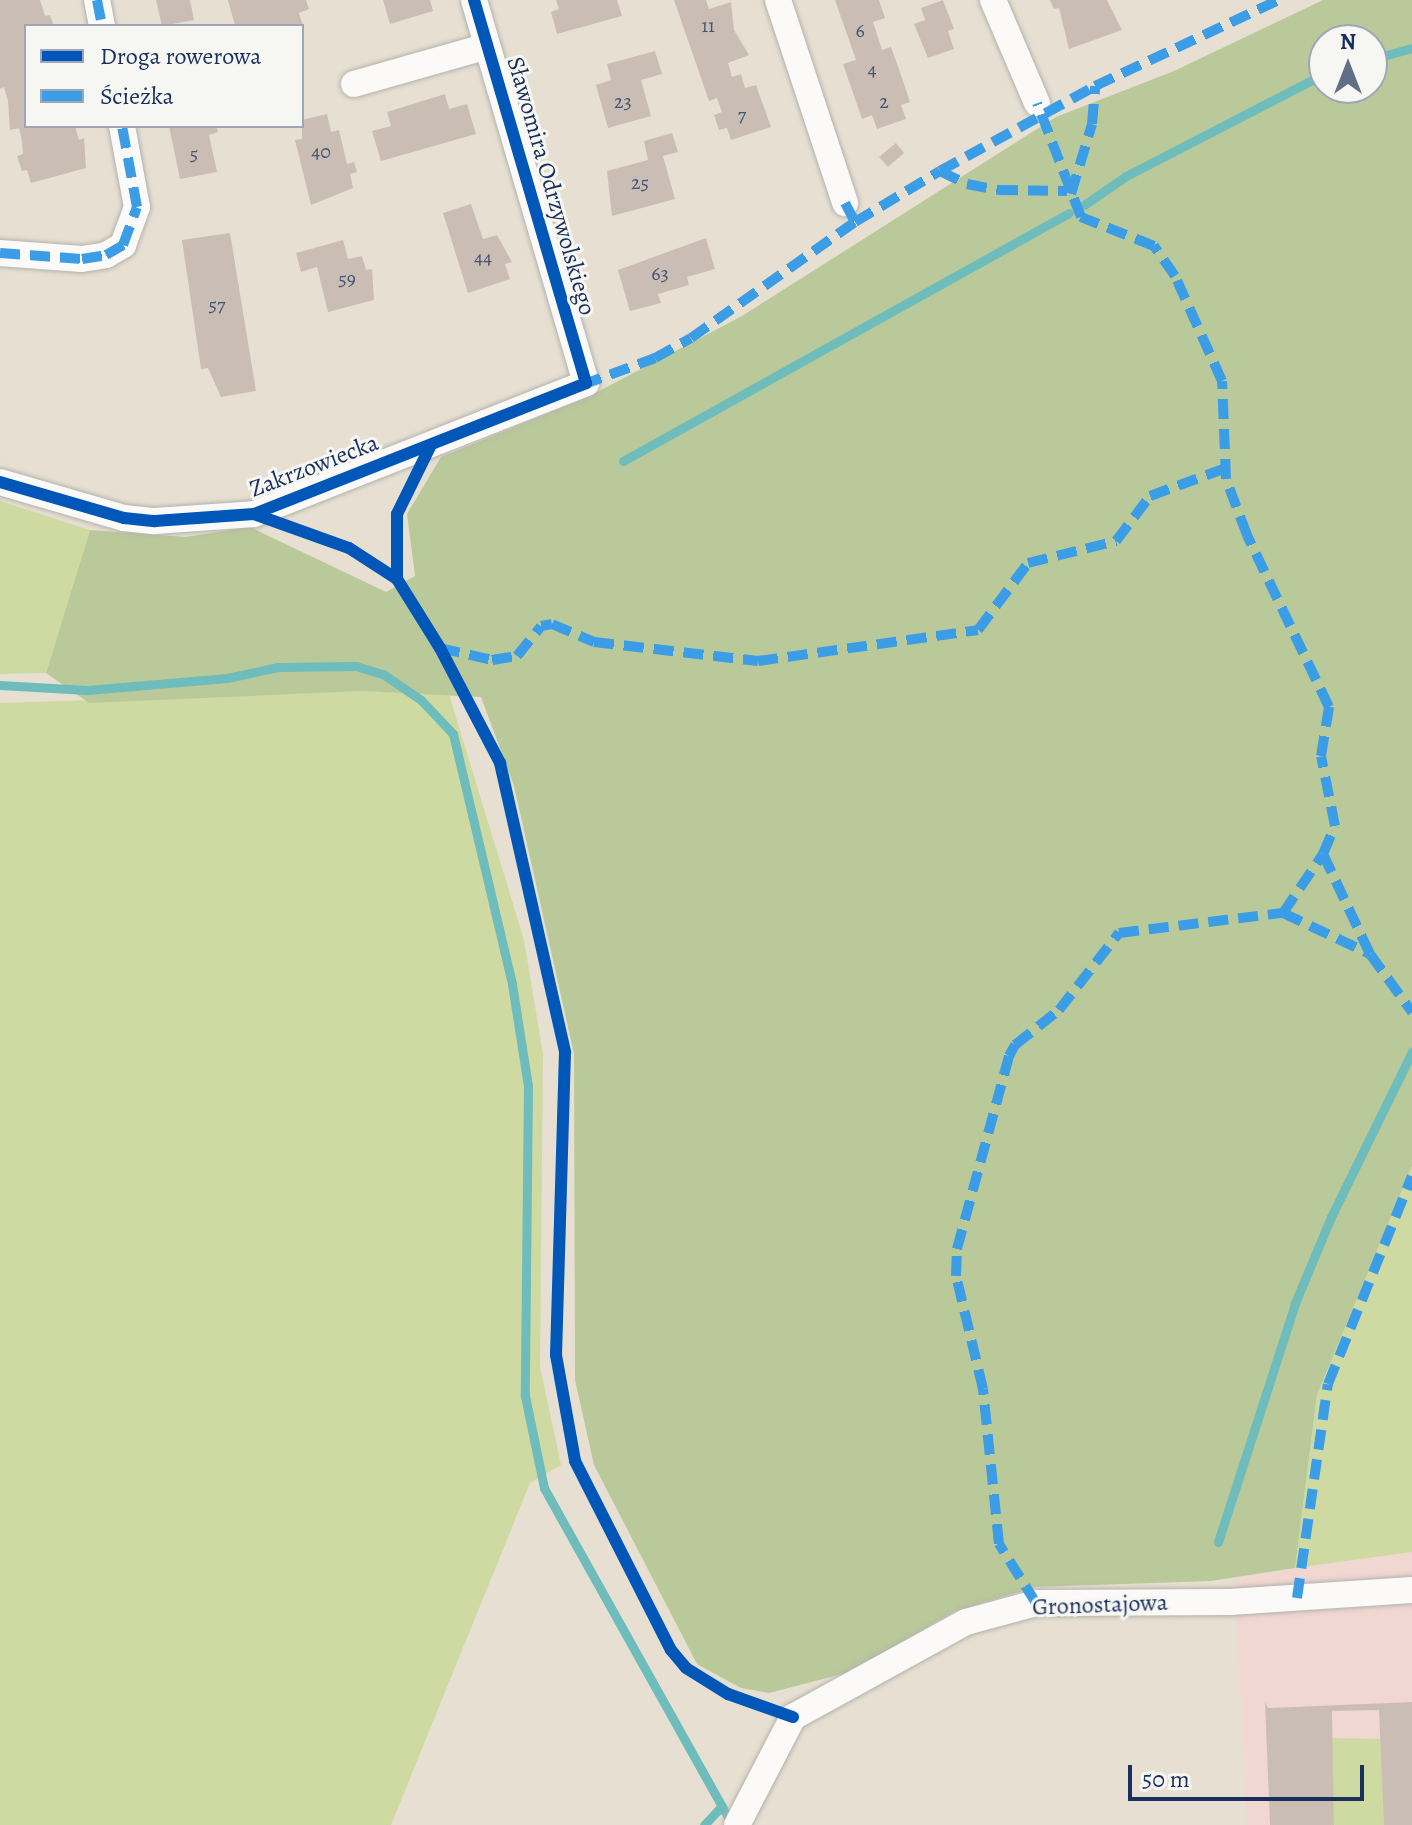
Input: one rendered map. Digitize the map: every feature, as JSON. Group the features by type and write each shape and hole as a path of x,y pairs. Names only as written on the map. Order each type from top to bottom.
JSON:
{"street":[{"path":"97,0 102,24"},
{"name":"Sławomira Odrzywolskiego","path":"474,0 586,383"},
{"path":"778,0 845,203"},
{"path":"993,0 1037,103"},
{"path":"354,84 487,46"},
{"path":"0,253 82,259 106,255 123,245 131,235 137,207 122,128"},
{"name":"Zakrzowiecka","path":"0,482 124,518 155,521 254,514 586,383"},
{"name":"Gronostajowa","path":"737,1825 793,1717 966,1622 1036,1603 1230,1602 1412,1590"}],"shaded area":[{"path":"1412,1552 1412,1825 1247,1825 1235,1577"}],"green space":[{"path":"1323,0 1412,0 1412,1166 1317,1395 1295,1568 1211,1581 1036,1587 955,1611 850,1672 769,1693 741,1688 697,1664 594,1465 575,1380 574,1054 514,786 481,697 362,691 89,703 46,673 90,530 185,537 250,527 386,592 415,576 407,514 441,457 586,398 742,316 1056,117 1174,71"},
{"path":"0,501 90,530 46,673 0,674"},
{"path":"362,691 449,694 524,940 543,1054 540,1366 561,1465 530,1483 391,1825 0,1825 0,703"},
{"path":"1412,1166 1412,1552 1295,1568 1317,1395"},
{"path":"1332,1738 1382,1739 1384,1825 1334,1825"}],"building":[{"path":"0,0 40,0 45,16 50,15 53,24 24,24 24,128 76,128 79,140 84,138 86,168 31,183 27,170 22,171 17,156 23,154 19,128 10,130 8,101 4,87 0,89"},
{"path":"156,0 190,0 194,20 162,24"},
{"path":"228,0 306,0 309,9 299,13 302,24 234,24"},
{"path":"383,0 430,0 433,11 390,24"},
{"path":"556,0 617,0 622,16 557,34 551,12 559,9"},
{"path":"674,0 706,0 709,9 731,2 734,30 749,55 728,63 732,77 741,74 745,88 756,85 771,127 731,140 727,128 719,130 714,115 722,112 717,98 709,101"},
{"path":"835,0 879,0 885,18 873,22 882,50 891,47 901,75 910,102 901,105 906,119 877,129 872,115 862,119 843,64 856,60"},
{"path":"943,0 954,29 948,31 954,49 928,58 914,24 925,20 921,8"},
{"path":"1050,0 1107,0 1122,30 1069,49 1059,8 1054,9"},
{"path":"655,51 662,74 641,80 651,116 608,128 596,85 611,80 607,64"},
{"path":"445,94 449,109 467,104 476,134 381,161 372,131 391,126 387,112"},
{"path":"327,114 331,132 339,130 347,164 354,162 357,172 350,174 353,188 311,205 295,140 302,139 304,120"},
{"path":"169,128 217,128 218,132 209,135 217,172 180,179"},
{"path":"672,133 678,152 663,156 675,199 612,216 607,171 648,160 644,141"},
{"path":"896,143 904,153 888,167 879,157"},
{"path":"471,204 483,239 497,235 512,262 505,264 510,279 468,293 443,213"},
{"path":"230,233 256,391 221,397 208,368 201,369 182,240"},
{"path":"706,238 715,269 687,277 689,285 658,294 661,303 630,311 618,270"},
{"path":"343,240 348,259 362,256 366,270 372,269 374,300 328,312 317,267 301,272 296,253"},
{"path":"1265,1702 1268,1708 1412,1702 1412,1825 1384,1825 1379,1710 1332,1711 1334,1825 1270,1825"}],"waterway":[{"path":"1388,55 1412,48"},
{"path":"1084,205 1126,176 1308,82"},
{"path":"623,461 1069,213"},
{"path":"0,685 87,690 227,678 278,667 356,666 383,674 421,700 453,734 512,984 528,1086 525,1396 544,1488 728,1817"},
{"path":"1218,1542 1295,1303 1331,1217 1412,1052"},
{"path":"704,1825 722,1806"}],"marked path":[{"path":"97,0 102,24"},
{"path":"582,385 655,358 691,338 855,222 940,171 1095,86 1279,0"},
{"path":"1071,194 1092,124 1095,86"},
{"path":"1036,1603 999,1544 983,1389 956,1276 957,1249 1009,1056 1015,1045 1059,1010 1119,933 1283,913 1323,854 1335,826 1321,756 1329,707 1247,535 1226,479 1222,381 1175,276 1154,246 1081,217 1037,103"},
{"path":"0,253 82,259 106,255 123,245 137,207 122,128"},
{"path":"940,171 967,184 998,190 1067,191"},
{"path":"845,203 855,222"},
{"path":"440,648 492,660 517,656 541,626 552,624 594,642 758,661 978,630 1028,563 1116,541 1150,496 1226,468"},
{"path":"1323,854 1370,954 1412,1012"},
{"path":"1283,913 1370,954"},
{"path":"1297,1598 1328,1384 1412,1176"}],"cycle path":[{"path":"0,482 124,518 155,521 254,514 586,383 474,0"},
{"path":"397,579 397,514 431,445"},
{"path":"254,514 349,548 397,579 440,648 500,763 565,1052 556,1355 575,1461 671,1650 686,1668 728,1694 793,1717"}]}
